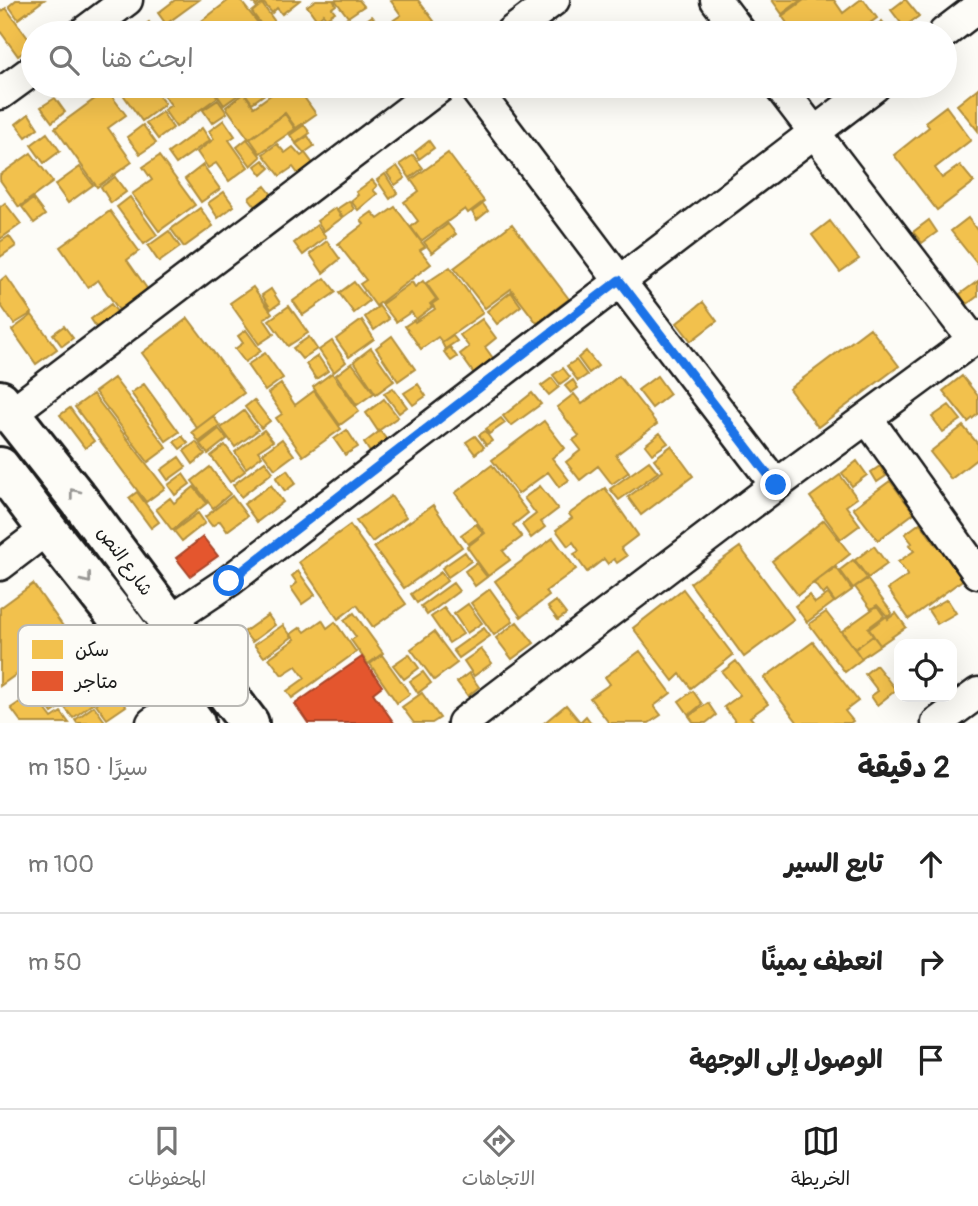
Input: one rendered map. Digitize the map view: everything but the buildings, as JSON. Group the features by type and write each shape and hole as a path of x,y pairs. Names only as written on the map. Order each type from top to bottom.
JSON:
{"main road":[{"name":"شارع النص","path":"5,407 79,500 172,625"},
{"path":"0,467 123,625"},
{"name":"شارع النص","path":"236,706 248,723"}],"street":[{"path":"99,21 127,0"},
{"path":"716,0 732,21"},
{"path":"525,21 551,1"},
{"path":"957,23 978,8"},
{"path":"0,94 21,79"},
{"path":"5,407 425,98"},
{"path":"482,98 776,485"},
{"path":"463,723 776,485 976,338 788,98"},
{"path":"169,621 229,581 859,98"},
{"path":"867,418 978,573"},
{"path":"0,565 47,529"},
{"path":"937,723 978,693"}],"route":[{"path":"229,581 619,280 776,485"}]}
